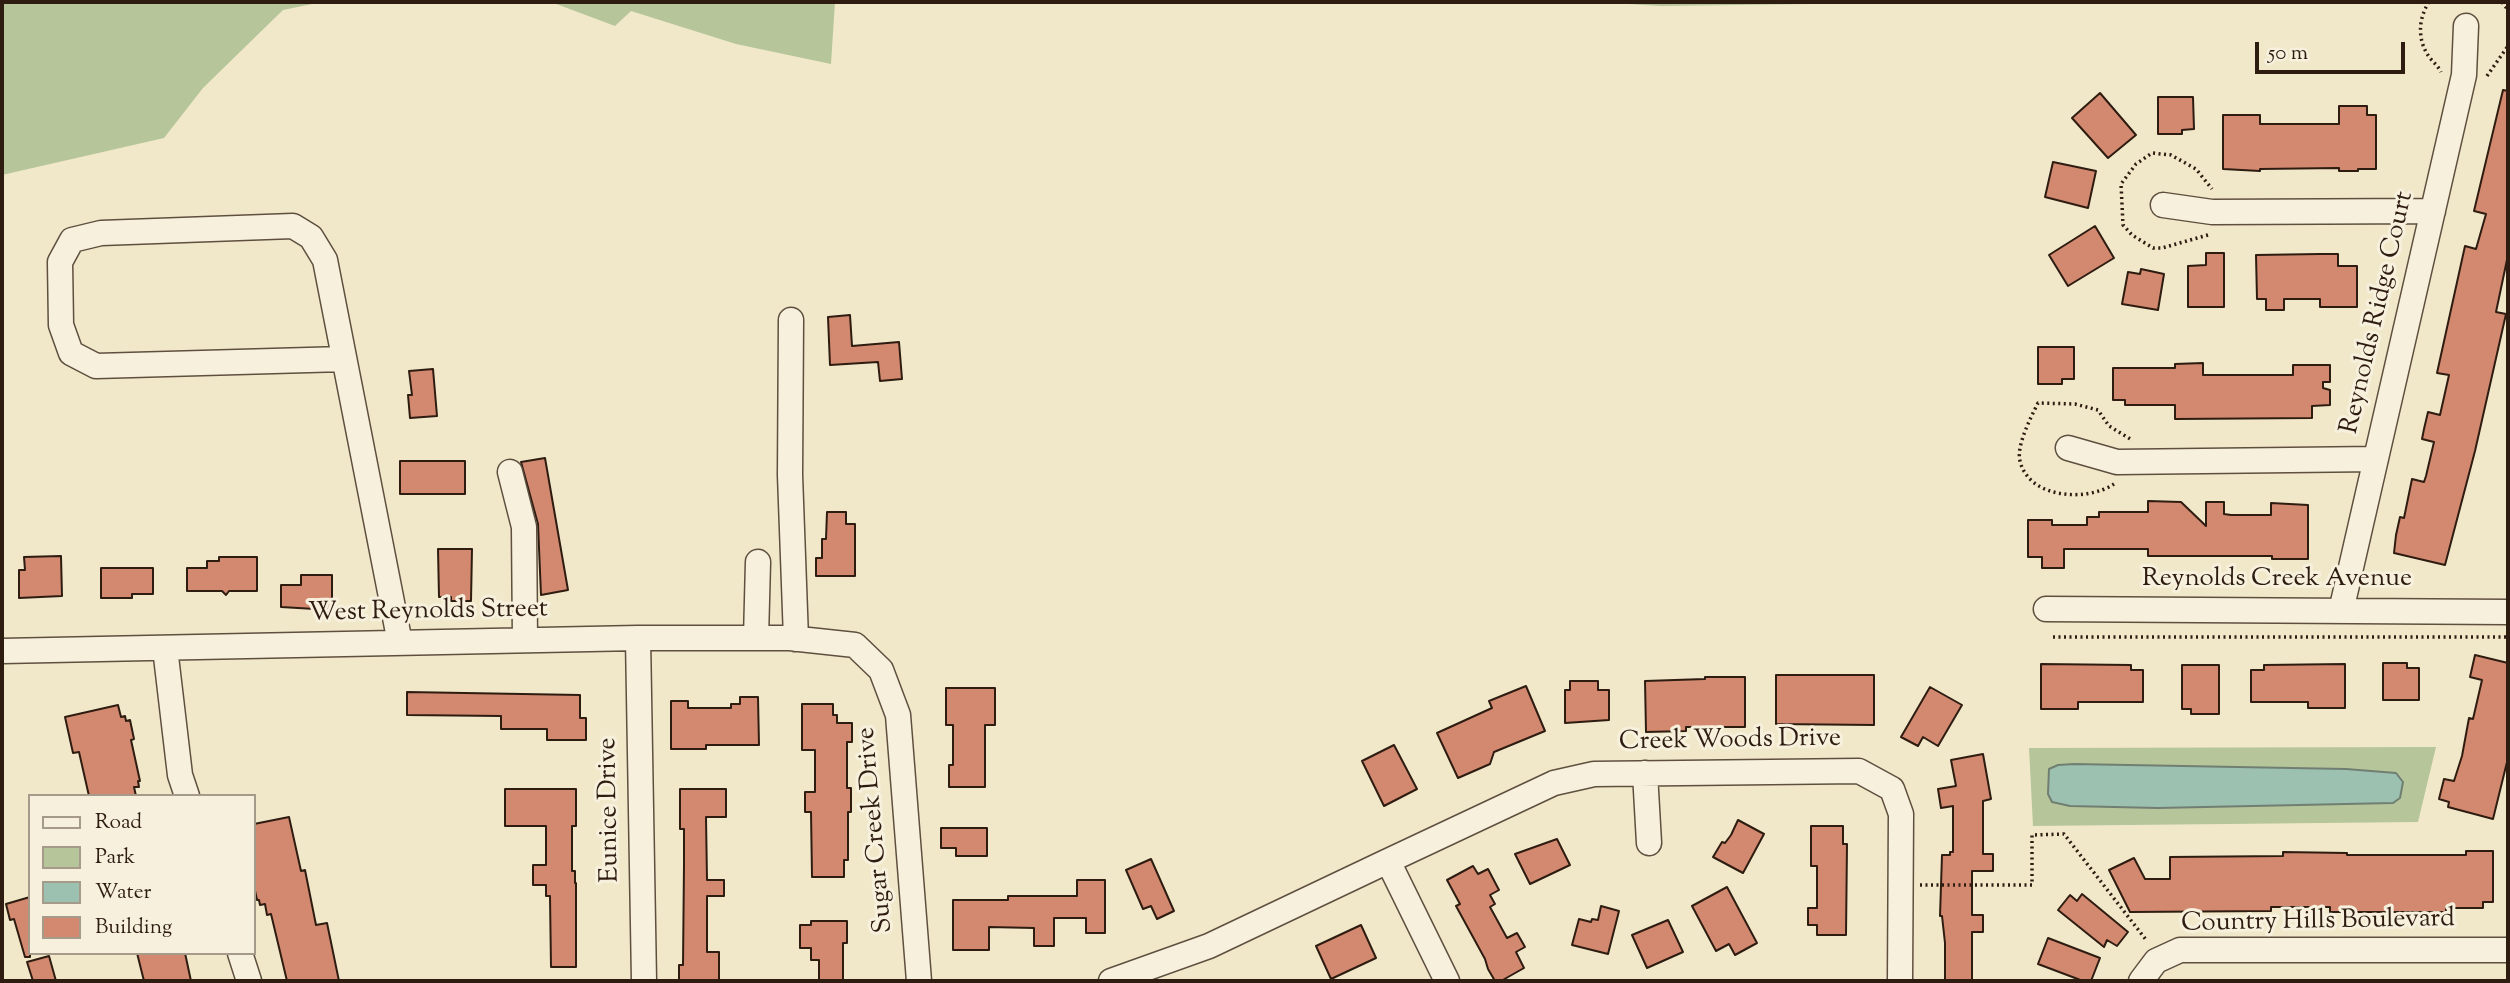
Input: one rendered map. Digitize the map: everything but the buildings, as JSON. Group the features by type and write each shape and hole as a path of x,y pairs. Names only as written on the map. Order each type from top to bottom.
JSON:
{"street":[{"name":"Reynolds Ridge Court","path":"2342,611 2464,75 2466,26"},
{"path":"2164,205 2212,212 2433,211"},
{"path":"344,359 96,366 71,354 67,344 61,325 60,262 72,240 101,233 293,226 311,237 325,260 400,643"},
{"path":"791,320 790,486 796,639"},
{"path":"2067,447 2117,462 2376,459"},
{"path":"510,472 524,527 525,640"},
{"path":"757,638 758,562"},
{"name":"Reynolds Creek Avenue","path":"2046,609 2508,612"},
{"name":"West Reynolds Street","path":"2,652 638,638 796,639 855,645"},
{"name":"Eunice Drive","path":"638,638 644,981"},
{"name":"Sugar Creek Drive","path":"855,645 881,670 898,715 919,981"},
{"path":"165,648 180,775 186,794"},
{"name":"Creek Woods Drive","path":"1111,981 1209,946 1555,783 1594,774 1859,771 1892,789 1901,814 1900,981"},
{"path":"1645,773 1649,843"},
{"path":"1388,861 1447,981"},
{"name":"Country Hills Boulevard","path":"2141,981 2156,961 2179,950 2508,950"},
{"path":"241,955 249,981"}],"path":[{"path":"2429,2 2423,12 2420,26 2423,44 2429,57 2444,76"},
{"path":"2502,2 2508,10"},
{"path":"2215,191 2196,169 2171,155 2152,153 2127,173 2121,184 2120,195 2123,225 2132,235 2153,248 2218,232"},
{"path":"2118,481 2104,491 2085,496 2063,495 2029,478 2019,460 2022,440 2030,418 2038,403 2075,404 2098,410 2109,426 2134,441"},
{"path":"2053,637 2508,637"},
{"path":"1911,885 2032,885 2032,835 2064,834 2150,944"}],"green space":[{"path":"2,2 322,2 283,10 203,88 164,138 2,175"},
{"path":"551,2 835,2 831,64 736,44 631,11 615,26"},
{"path":"1597,2 1962,2 1661,6"},
{"path":"2436,747 2418,822 2033,826 2029,748"}],"water":[{"path":"2058,765 2346,769 2396,773 2403,782 2400,798 2393,803 2158,808 2070,806 2052,802 2048,794 2049,769"}]}
